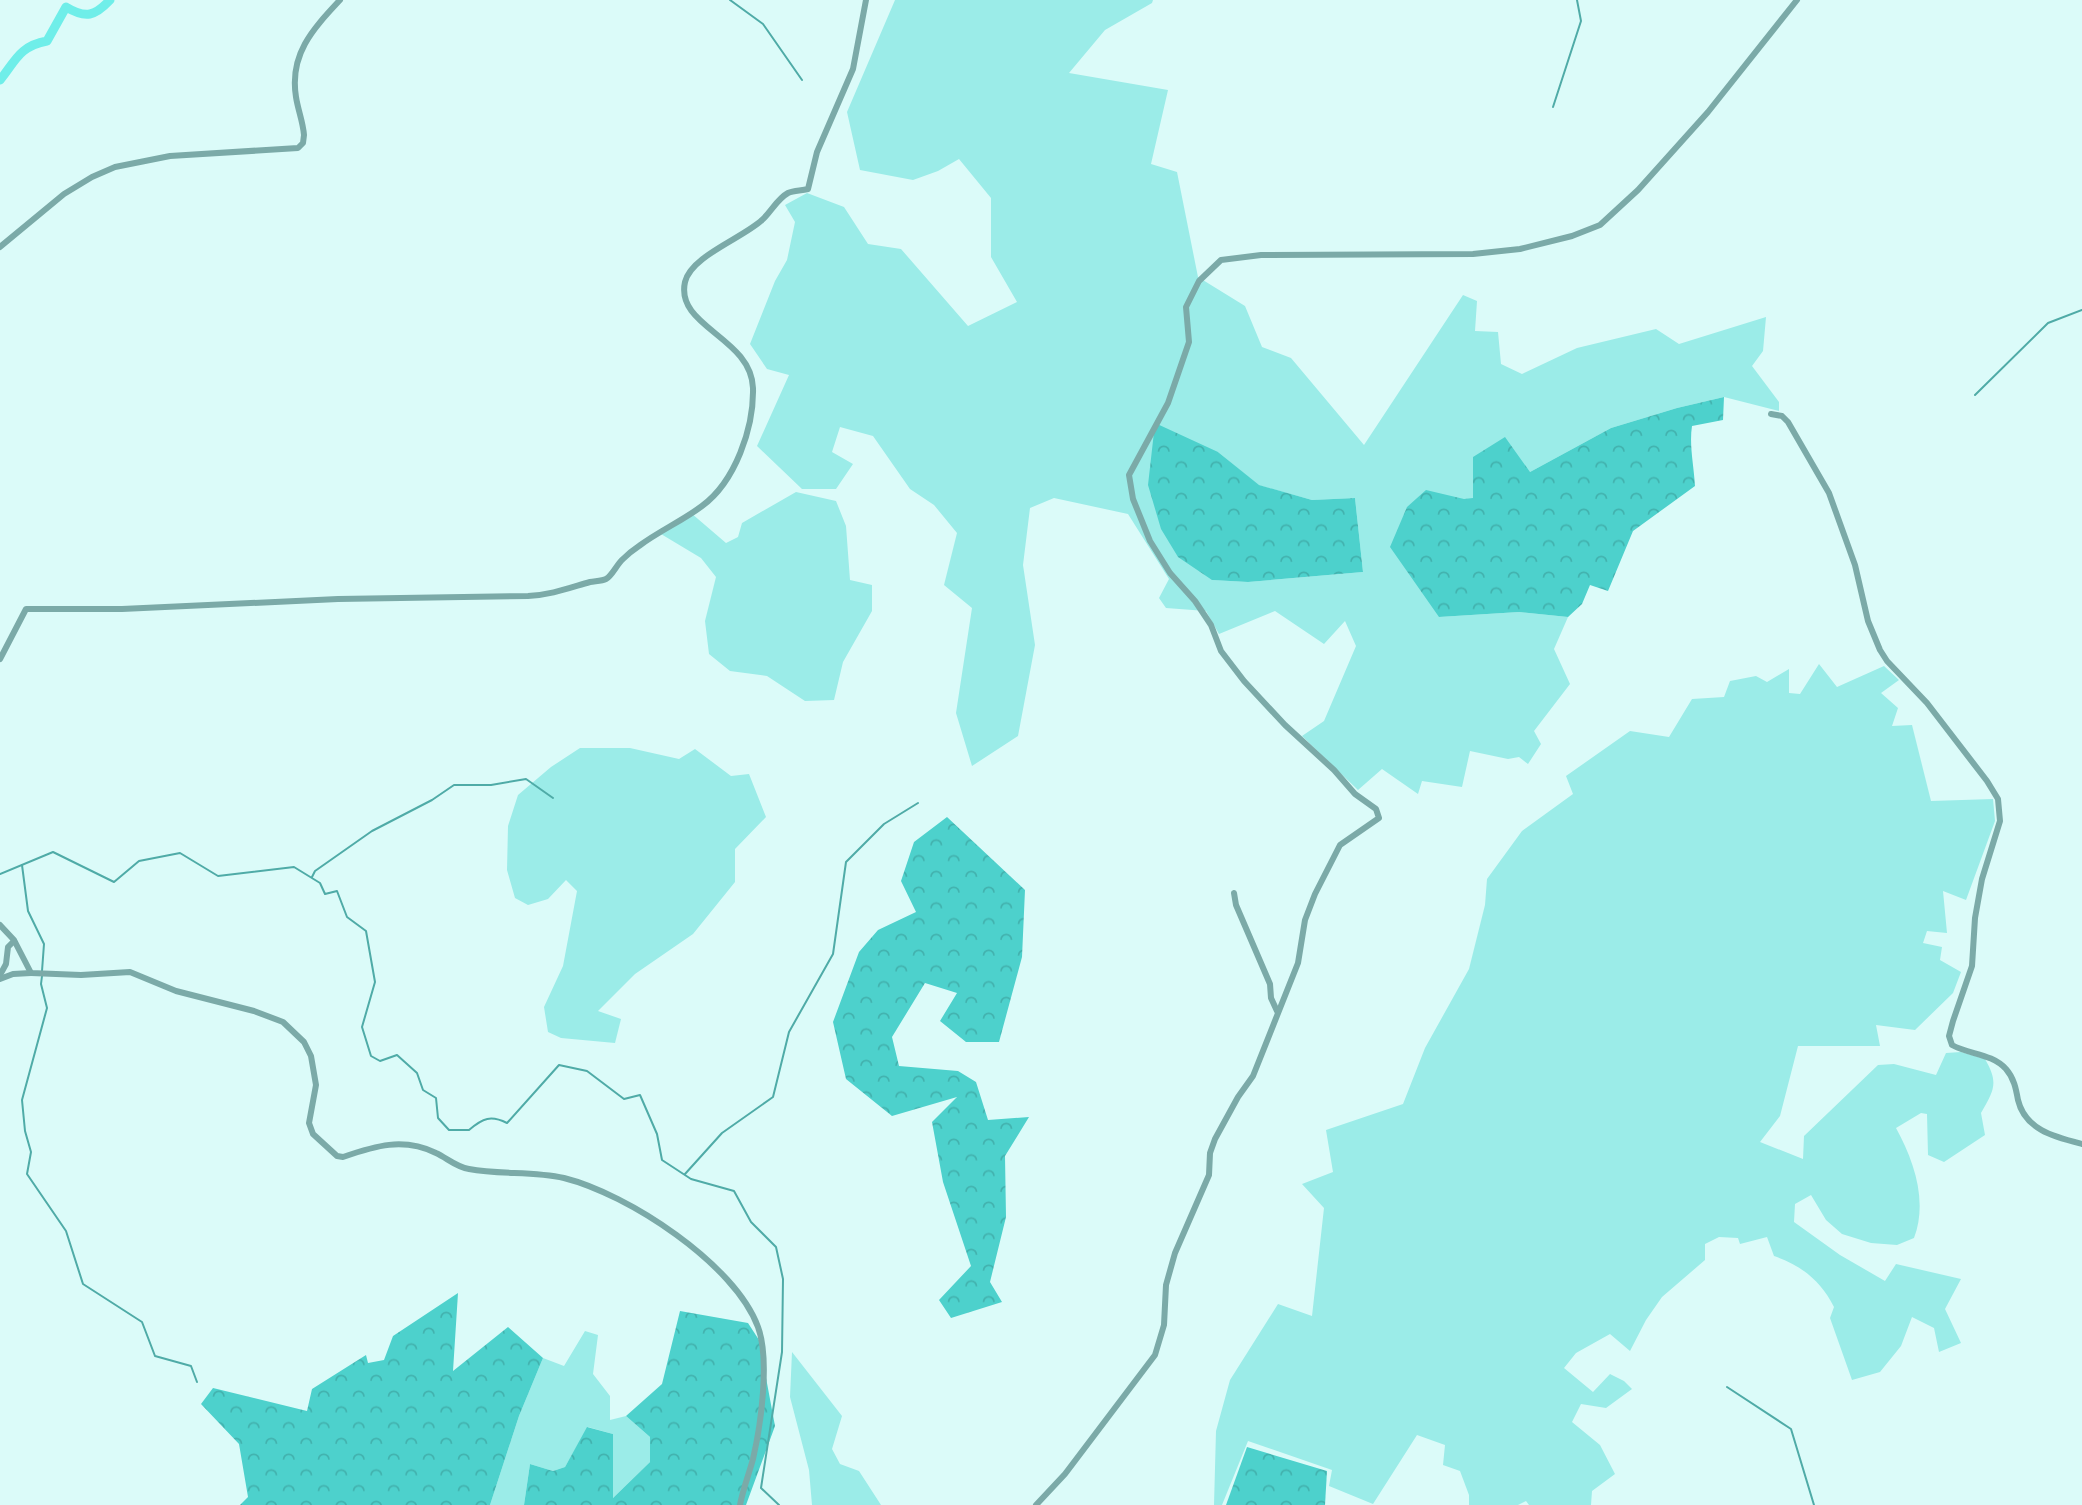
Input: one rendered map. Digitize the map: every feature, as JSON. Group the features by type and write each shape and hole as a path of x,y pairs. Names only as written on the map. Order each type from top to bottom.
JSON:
{"street":[{"path":"0,247 64,194 115,167 170,156 298,148 303,143 304,135 295,83 299,52 317,25 340,0"},
{"path":"0,659 26,609 122,609 338,599 528,596 551,594 607,579 621,560 639,546 709,500 730,472 745,441 750,425 751,375 740,355 728,342 694,316 685,294 686,278 702,259 763,219 785,195 808,189 817,152 853,69 866,0"},
{"path":"1036,1505 1065,1474 1155,1355 1164,1325 1166,1285 1175,1253 1209,1175 1210,1153 1238,1097 1253,1076 1277,1010 1298,963 1305,920 1340,845 1379,818 1376,809 1355,794 1244,681 1221,651 1211,625 1195,601 1170,573 1150,541 1133,499 1129,475 1149,442 1177,378 1189,342 1186,307 1199,281 1221,260 1261,255 1473,254 1520,249 1572,236 1600,225 1638,190 1708,112 1797,0"},
{"path":"1771,414 1783,416 1788,422 1829,493 1855,565 1868,621 1886,661 1927,703 1998,799 2000,821 1982,879 1975,918 1972,966 1949,1036 1952,1045 1984,1055 2008,1071 2015,1084 2023,1113 2034,1127 2082,1144"},
{"path":"1234,893 1236,905 1270,984 1271,998 1277,1010"},
{"path":"0,925 14,941 32,974"},
{"path":"0,977 6,964 8,947 14,941"},
{"path":"0,977 13,974 130,972 176,991 254,1011 283,1022 304,1042 313,1063 316,1085 310,1130 337,1156 343,1157 381,1144 400,1143 429,1150 466,1168 566,1178 621,1200 683,1241 710,1262 742,1297 752,1313 761,1337 764,1364 755,1448 740,1505"}],"shaded area":[{"path":"895,0 1153,0 1105,30 1069,73 1168,90 1151,164 1177,172 1198,277 1245,306 1262,347 1291,358 1364,445 1463,295 1477,301 1475,331 1498,332 1501,364 1522,374 1577,348 1656,329 1679,344 1766,317 1763,351 1752,366 1779,402 1779,411 1724,397 1677,408 1611,428 1530,472 1473,499 1464,499 1439,617 1519,612 1568,617 1554,649 1570,684 1534,731 1541,744 1528,764 1519,757 1508,759 1470,751 1462,787 1422,781 1418,794 1382,769 1358,790 1302,736 1324,721 1356,646 1345,621 1324,644 1275,611 1219,634 1206,611 1166,608 1159,598 1169,579 1128,514 1054,498 1030,508 1023,565 1035,645 1018,736 972,766 956,713 972,608 944,585 957,533 934,505 910,489 873,436 840,427 832,452 853,464 836,489 802,489 757,446 789,375 767,369 750,344 775,281 787,260 795,222 785,205 807,193 844,207 868,244 901,249 968,326 1017,302 991,257 991,198 959,159 938,171 913,180 860,170 847,112","holes":["1218,452 1258,485 1312,500 1355,498 1363,572 1248,582 1212,580"]},
{"path":"796,492 836,501 846,526 850,580 872,585 872,611 843,662 834,700 805,701 767,676 730,671 709,654 705,621 716,577 701,558 661,534 691,513 726,543 738,537 742,523"},
{"path":"1819,664 1837,687 1884,666 1899,680 1881,693 1898,708 1892,726 1912,725 1931,801 1993,799 1995,821 1966,900 1943,891 1947,933 1927,931 1923,943 1942,947 1940,960 1961,972 1953,993 1915,1030 1876,1025 1880,1046 1798,1046 1780,1116 1760,1142 1803,1159 1804,1136 1878,1065 1894,1064 1936,1075 1946,1053 1961,1052 1985,1059 1992,1074 1993,1086 1981,1113 1985,1135 1944,1162 1928,1155 1927,1114 1921,1113 1896,1128 1917,1182 1920,1210 1914,1238 1897,1245 1871,1243 1842,1234 1826,1220 1811,1195 1795,1204 1794,1222 1840,1255 1885,1281 1896,1264 1961,1279 1945,1309 1961,1343 1939,1352 1934,1328 1912,1317 1901,1346 1880,1372 1852,1380 1830,1318 1834,1307 1823,1289 1801,1269 1774,1256 1767,1237 1740,1244 1738,1238 1719,1237 1705,1244 1705,1260 1662,1297 1630,1351 1610,1334 1576,1353 1564,1368 1593,1392 1610,1374 1624,1381 1632,1389 1606,1408 1581,1404 1572,1422 1600,1445 1615,1474 1592,1491 1591,1505 1529,1505 1526,1501 1518,1505 1469,1505 1469,1495 1460,1471 1443,1465 1445,1445 1417,1435 1373,1504 1329,1486 1332,1470 1248,1441 1222,1505 1214,1505 1216,1431 1230,1380 1278,1304 1312,1316 1324,1208 1302,1184 1333,1172 1326,1130 1403,1104 1425,1048 1469,969 1485,905 1487,879 1522,831 1573,794 1566,776 1630,731 1669,737 1692,699 1724,697 1730,681 1756,676 1767,682 1789,669 1789,693 1800,694"},
{"path":"580,748 630,748 679,759 695,749 731,776 749,774 766,817 735,849 735,882 693,934 635,974 598,1011 621,1019 615,1043 561,1038 548,1032 544,1007 563,966 577,891 566,880 548,899 528,905 515,898 507,870 508,826 518,795 551,767"},
{"path":"585,1331 598,1335 593,1374 610,1396 610,1420 626,1416 650,1437 650,1462 612,1499 613,1434 588,1427 565,1467 553,1471 530,1464 524,1505 490,1505 519,1416 543,1358 564,1366"},
{"path":"792,1352 842,1416 832,1449 840,1464 859,1471 881,1505 812,1505 809,1470 790,1397"}],"green space":[{"path":"1724,397 1723,420 1692,426 1695,486 1633,531 1608,591 1590,585 1582,604 1568,617 1519,612 1439,617 1390,547 1407,507 1426,490 1464,499 1473,498 1473,457 1505,437 1530,472 1611,428"},
{"path":"1155,423 1218,452 1259,485 1312,500 1355,498 1363,572 1248,582 1212,580 1178,557 1161,529 1148,485"},
{"path":"947,817 1025,890 1022,957 999,1042 966,1042 940,1021 957,993 925,983 892,1037 899,1066 958,1071 976,1082 988,1120 1029,1117 1005,1156 1006,1217 990,1282 1002,1302 951,1318 939,1300 971,1266 943,1182 932,1122 957,1097 892,1116 846,1079 833,1022 859,952 878,930 916,912 901,881 914,842"},
{"path":"458,1293 453,1371 508,1327 543,1358 519,1416 490,1505 240,1505 248,1497 239,1444 201,1404 213,1388 307,1411 312,1389 366,1355 368,1363 384,1360 393,1336"},
{"path":"680,1311 748,1323 759,1340 775,1426 746,1505 524,1505 530,1464 553,1471 565,1467 587,1427 613,1434 613,1498 650,1462 650,1437 626,1416 662,1384"},
{"path":"1247,1447 1327,1471 1325,1505 1226,1505"}],"waterway":[{"path":"0,80 24,51 47,41 66,7 79,13 90,14 100,10 110,0"},
{"path":"730,0 763,24 802,80"},
{"path":"1553,107 1581,21 1577,0"},
{"path":"1975,395 2048,323 2082,310"},
{"path":"312,877 315,871 372,831 432,800 454,785 491,785 526,779 553,798"},
{"path":"685,1174 722,1133 773,1097 789,1032 833,954 846,862 884,824 918,803"},
{"path":"0,874 53,852 114,882 139,861 180,853 218,876 294,867 320,883 325,894 337,891 347,917 366,931 375,982 362,1027 371,1056 380,1061 397,1055 417,1073 423,1090 436,1098 438,1118 449,1130 469,1130 487,1119 507,1123 559,1065 587,1071 624,1099 640,1095 657,1134 662,1160 691,1179 734,1191 751,1222 776,1247 783,1279 782,1352 761,1488 779,1505"},
{"path":"22,865 28,911 44,944 42,971"},
{"path":"42,976 41,984 47,1008 22,1100 25,1131 31,1152 27,1174 66,1231 83,1284 142,1322 155,1356 191,1366 197,1382"},
{"path":"1727,1387 1791,1429 1814,1505"}]}
